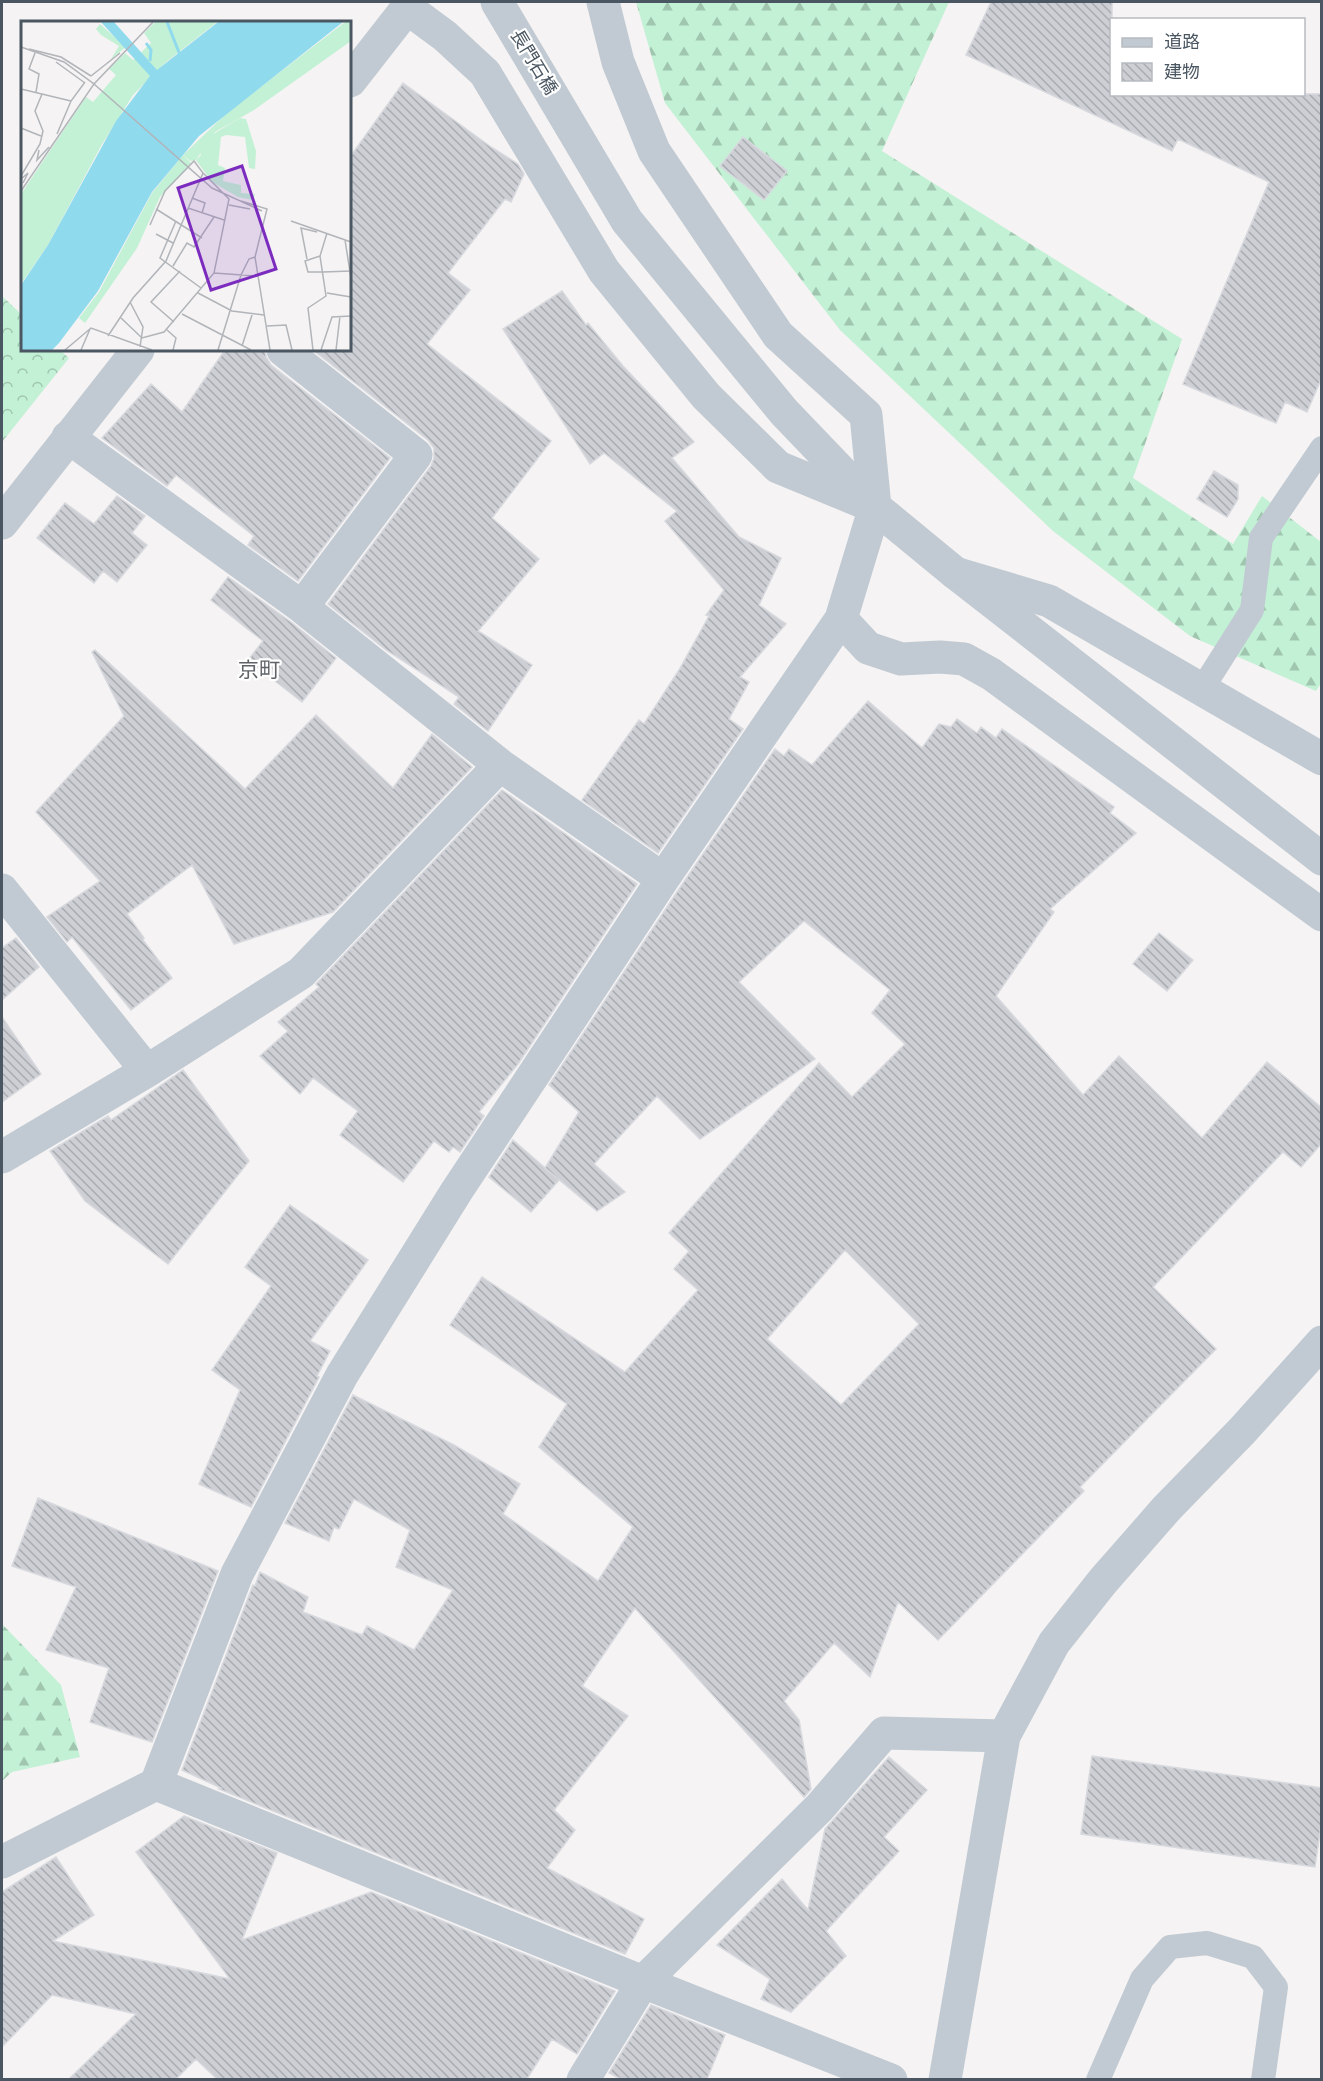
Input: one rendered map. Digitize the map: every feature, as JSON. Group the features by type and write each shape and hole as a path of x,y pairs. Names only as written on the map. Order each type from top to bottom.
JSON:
{"street":[{"name":"長門石橋","path":"498,2 627,221 784,412 875,507"},
{"path":"2,1862 156,1784 237,1574 342,1375 456,1192 663,879 841,619 875,507 866,415 778,335 654,151 618,62 603,2"},
{"path":"351,80 408,5 485,72 604,271 706,396 778,467 875,507 954,572 1322,859"},
{"path":"2,523 68,436 137,351"},
{"path":"284,351 416,455 302,607"},
{"path":"68,436 302,607 500,765 663,879"},
{"path":"954,572 1050,601 1322,759"},
{"path":"841,619 868,648 901,659 940,657 964,659 991,675 1322,915"},
{"path":"2,1157 147,1071 301,974 500,765"},
{"path":"2,890 147,1071"},
{"path":"945,2079 1004,1736 1054,1643 1103,1581 1167,1508 1242,1431 1322,1342"},
{"path":"583,2079 643,1982 820,1807 884,1733 1004,1736"},
{"path":"156,1784 643,1982 891,2079"}],"lane":[{"path":"1202,689 1252,610 1262,538 1322,448"},
{"path":"1098,2079 1142,1979 1170,1947 1207,1943 1253,1957 1276,1987 1263,2079"}],"green space":[{"path":"636,2 949,2 882,151 1182,339 1133,478 1233,544 1262,496 1321,542 1322,682 1316,691 1190,636 1053,531 840,330 665,103"},
{"path":"2,296 21,314 21,351 61,351 69,358 2,442"},
{"path":"2,1624 61,1685 80,1757 12,1772 2,1781"}],"building":[{"path":"991,2 1112,2 1110,96 1305,96 1305,94 1322,94 1322,377 1307,412 1285,402 1276,423 1183,384 1269,182 1178,139 1172,151 966,55"},
{"path":"403,83 518,164 524,174 511,202 505,199 448,273 470,290 427,344 551,441 492,518 539,559 478,631 532,665 488,731 454,704 459,697 386,650 328,604 431,466 434,458 434,448 428,440 314,351 351,351 351,156"},
{"path":"743,137 787,171 764,200 720,166"},
{"path":"562,291 586,325 588,323 623,366 694,442 672,458 739,537 781,558 759,605 786,624 740,677 749,682 729,719 743,729 658,853 582,800 639,720 644,724 679,670 709,616 706,615 724,590 665,521 677,511 604,453 590,464 503,329"},
{"path":"224,351 265,351 271,365 390,458 298,581 248,545 254,536 176,475 167,486 102,438 151,384 182,412"},
{"path":"1214,471 1238,485 1238,499 1227,517 1197,499"},
{"path":"117,496 145,516 132,533 147,545 117,582 103,571 94,583 37,538 65,503 94,524"},
{"path":"228,577 291,622 336,658 302,702 248,660 263,641 211,600"},
{"path":"95,650 245,789 316,715 393,788 432,734 472,767 333,912 234,944 192,865 127,914 144,938 143,940 172,978 131,1010 72,937 67,942 47,917 100,881 36,812 124,716 92,652"},
{"path":"868,701 922,748 939,724 951,727 957,719 977,733 981,727 996,738 1002,729 1114,807 1110,813 1136,833 1050,909 1054,912 996,996 1083,1095 1119,1056 1202,1138 1267,1062 1322,1108 1322,1143 1301,1167 1283,1152 1153,1287 1216,1349 1080,1487 1084,1491 938,1640 898,1602 870,1677 834,1643 784,1701 799,1720 811,1789 804,1797 635,1608 582,1686 628,1716 554,1810 575,1830 547,1868 644,1919 625,1954 219,1789 221,1788 182,1770 260,1572 308,1597 303,1612 362,1635 367,1626 414,1650 453,1590 396,1567 410,1530 354,1499 339,1529 334,1527 329,1541 285,1523 353,1395 454,1445 520,1484 503,1514 598,1581 633,1527 539,1447 567,1404 450,1325 482,1277 625,1372 698,1290 674,1269 689,1251 669,1233 819,1063 852,1097 905,1044 872,1013 890,990 804,921 739,982 815,1059 700,1139 657,1096 594,1164 625,1192 597,1211 545,1168 579,1112 549,1085 775,749 784,756 789,749 812,765","holes":["845,1250 919,1324 841,1405 767,1339"]},
{"path":"502,790 637,884 518,1064 479,1112 484,1116 460,1152 453,1147 449,1152 434,1141 403,1182 340,1135 358,1111 313,1078 300,1094 260,1056 288,1031 278,1022 319,987 316,984"},
{"path":"1159,933 1193,960 1167,991 1133,964"},
{"path":"16,938 39,967 2,1000 2,948"},
{"path":"2,1017 41,1074 2,1102"},
{"path":"183,1070 249,1161 168,1264 85,1201 50,1151 108,1116 111,1120"},
{"path":"513,1140 559,1180 531,1212 489,1177"},
{"path":"290,1205 368,1260 310,1341 330,1351 317,1376 319,1377 251,1507 199,1484 240,1390 212,1370 271,1286 245,1267"},
{"path":"38,1498 218,1571 152,1742 90,1722 109,1668 46,1650 76,1587 12,1566"},
{"path":"1092,1756 1322,1788 1322,1819 1315,1867 1081,1834"},
{"path":"889,1757 927,1790 884,1837 899,1851 826,1931 846,1956 791,2012 761,1999 770,1979 717,1945 782,1879 808,1910 825,1829"},
{"path":"184,1816 277,1853 242,1940 371,1892 615,1991 577,2054 552,2039 527,2079 217,2079 196,2059 176,2079 69,2079 136,2014 52,1995 2,2047 2,1892 56,1857 94,1915 53,1941 230,1979 136,1852"},
{"path":"651,2005 725,2035 707,2079 621,2079 609,2073"}],"district":[{"name":"京町","path":"259,670"}]}
